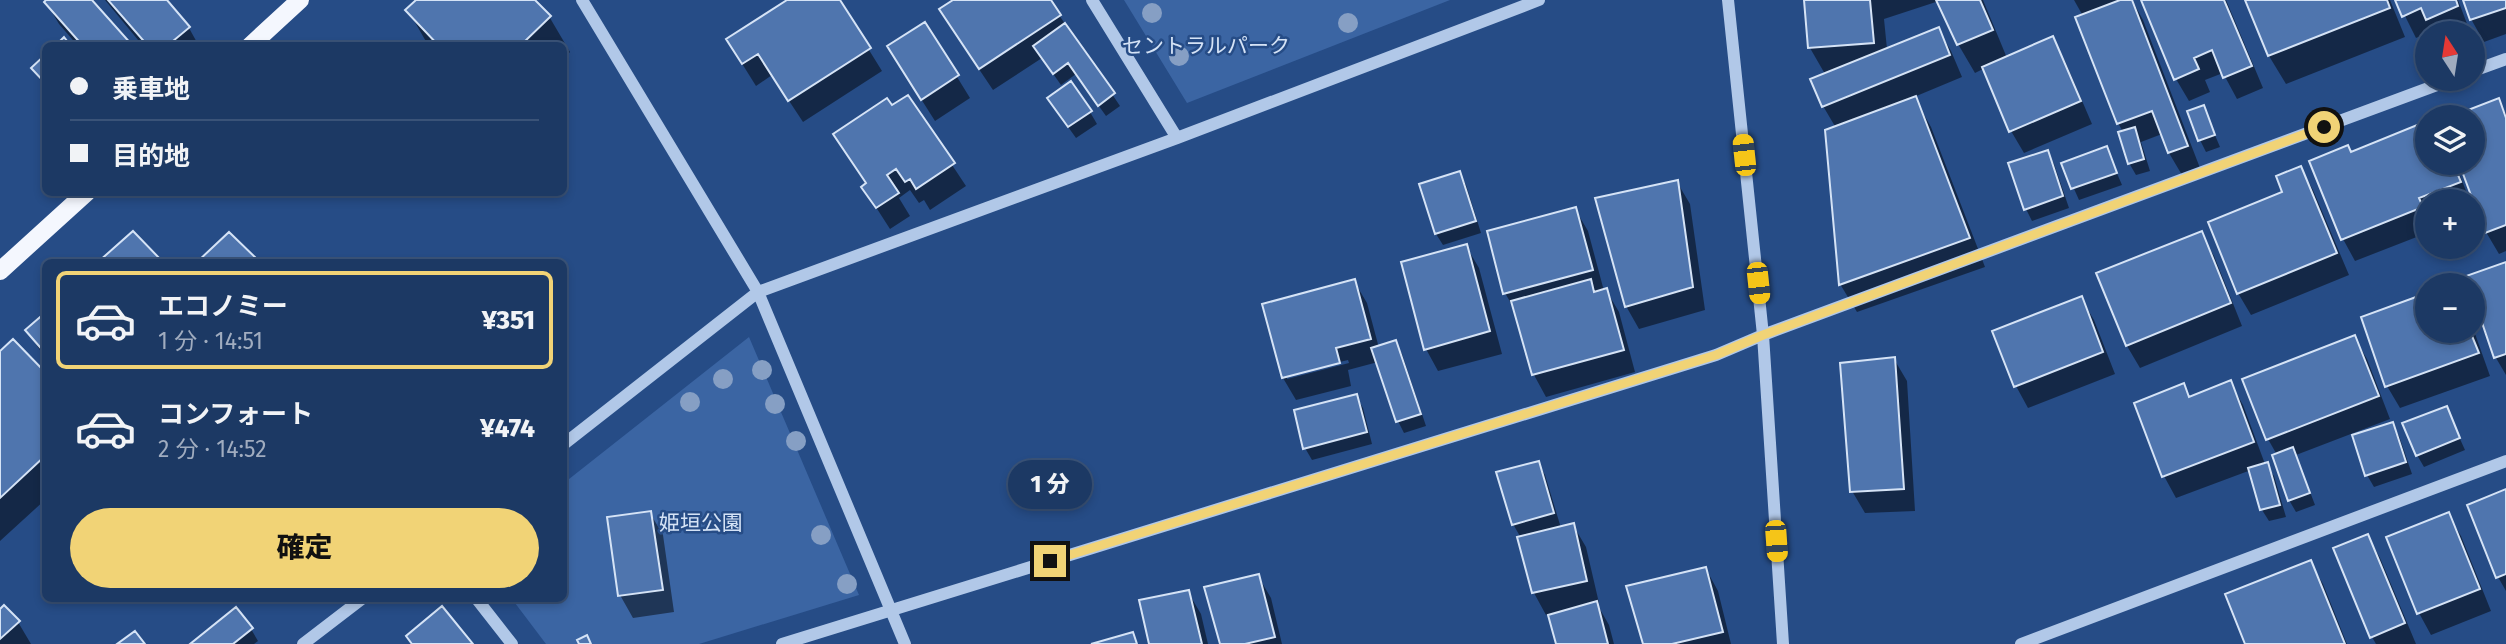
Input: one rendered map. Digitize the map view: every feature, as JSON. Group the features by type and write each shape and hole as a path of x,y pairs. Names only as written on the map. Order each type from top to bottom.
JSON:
{"main road":[{"path":"254,42 300,0"},
{"path":"0,271 83,196"}],"street":[{"path":"582,0 758,292 905,644"},
{"path":"1092,0 1177,138"},
{"path":"567,442 758,292 1177,138 1539,0"},
{"path":"1728,0 1763,335 1783,644"},
{"path":"2485,67 2506,59"},
{"path":"782,644 1716,355 1763,335 2421,91"},
{"path":"2021,644 2506,461"},
{"path":"303,644 358,602"},
{"path":"478,602 512,644"}],"green space":[{"name":"セントラルパーク","path":"1124,0 1450,0 1187,103"},
{"name":"姫垣公園","path":"749,337 859,595 699,644 546,644 514,602 567,602 567,481"}],"building":[{"path":"92,0 129,42 79,42 44,2"},
{"path":"108,0 167,0 190,27 172,42 145,42"},
{"path":"416,0 535,0 551,16 524,42 435,42 405,10"},
{"path":"787,0 840,0 871,48 788,101 758,54 742,64 726,39"},
{"path":"953,0 1051,0 1061,15 979,69 939,9"},
{"path":"1804,0 1870,0 1874,43 1808,48"},
{"path":"1936,0 1980,0 1993,30 1957,45"},
{"path":"2120,0 2132,0 2188,146 2168,153 2152,111 2117,124 2075,17"},
{"path":"2141,0 2224,0 2252,66 2223,78 2212,50 2194,58 2199,69 2174,80"},
{"path":"2245,0 2387,0 2390,8 2268,56"},
{"path":"2395,0 2456,0 2458,6 2426,20 2421,8 2402,17"},
{"path":"2463,0 2506,0 2506,8 2470,20"},
{"path":"925,22 959,75 921,100 887,46"},
{"path":"1065,23 1115,93 1098,106 1068,63 1053,74 1033,46"},
{"path":"1939,27 1950,55 1822,107 1810,79"},
{"path":"2053,36 2081,101 2009,132 1982,67"},
{"path":"42,58 42,80 31,68"},
{"path":"1071,81 1092,111 1068,127 1047,98"},
{"path":"908,95 955,163 916,189 910,179 905,182 896,169 887,175 899,193 876,208 861,187 866,183 833,134 887,98 892,105"},
{"path":"1916,96 1970,238 1839,285 1825,130"},
{"path":"2499,98 2506,118 2506,225 2485,233 2485,189 2469,189 2463,175 2485,175 2485,105 2481,105"},
{"path":"2204,105 2215,135 2198,141 2187,111"},
{"path":"2415,126 2415,175 2458,175 2461,182 2443,189 2415,189 2415,210 2341,240 2309,161 2348,145 2351,152"},
{"path":"2135,127 2144,159 2128,164 2118,132"},
{"path":"2107,146 2117,173 2071,189 2061,163"},
{"path":"2048,150 2063,196 2024,210 2008,163"},
{"path":"2301,166 2337,253 2237,294 2208,222 2282,192 2276,176"},
{"path":"1460,171 1476,221 1435,234 1419,184"},
{"path":"1678,180 1693,287 1625,307 1595,198"},
{"path":"1576,207 1593,270 1503,294 1487,231"},
{"path":"133,231 160,259 101,259"},
{"path":"2202,231 2231,303 2126,346 2096,273"},
{"path":"229,232 257,259 200,259"},
{"path":"1467,244 1490,331 1424,350 1401,262"},
{"path":"2506,262 2506,354 2494,358 2485,331 2485,273 2475,273"},
{"path":"1355,279 1371,339 1336,348 1340,363 1282,378 1262,304"},
{"path":"1591,279 1594,292 1607,288 1624,350 1532,375 1511,301"},
{"path":"2082,296 2103,352 2014,387 1992,331"},
{"path":"2415,297 2415,343 2475,343 2479,353 2385,387 2361,317"},
{"path":"42,315 42,349 25,330"},
{"path":"2355,335 2379,396 2266,440 2242,379"},
{"path":"13,339 42,369 42,459 0,498 0,351"},
{"path":"1396,340 1421,414 1396,422 1371,348"},
{"path":"1895,357 1904,489 1850,492 1840,363"},
{"path":"2231,380 2254,442 2162,477 2134,403 2184,383 2189,397"},
{"path":"1357,394 1367,432 1303,449 1294,410"},
{"path":"2447,406 2460,438 2416,456 2402,423"},
{"path":"2393,422 2406,462 2365,476 2352,435"},
{"path":"2293,447 2310,493 2288,501 2272,455"},
{"path":"1539,461 1554,513 1512,525 1496,472"},
{"path":"2268,462 2280,505 2260,510 2248,468"},
{"path":"2506,489 2506,574 2496,578 2467,505"},
{"path":"651,511 663,590 618,596 607,517"},
{"path":"2449,512 2480,589 2417,614 2386,537"},
{"path":"1574,523 1587,581 1532,593 1517,537"},
{"path":"2368,534 2405,623 2370,638 2333,548"},
{"path":"2311,560 2345,644 2245,644 2225,594"},
{"path":"1706,567 1723,632 1672,644 1643,644 1626,586"},
{"path":"1259,574 1275,637 1245,644 1220,644 1204,587"},
{"path":"1189,590 1202,644 1149,644 1139,600"},
{"path":"1597,601 1608,644 1556,644 1548,615"},
{"path":"4,605 20,621 0,639 0,609"},
{"path":"442,606 473,644 412,644 406,636"},
{"path":"236,607 253,628 233,644 190,644"},
{"path":"135,631 145,644 117,644"},
{"path":"1133,632 1137,644 1091,644"},
{"path":"587,635 591,644 579,644 577,640"}],"route":[{"path":"1050,561 1716,355 1763,335 2324,127"}]}
